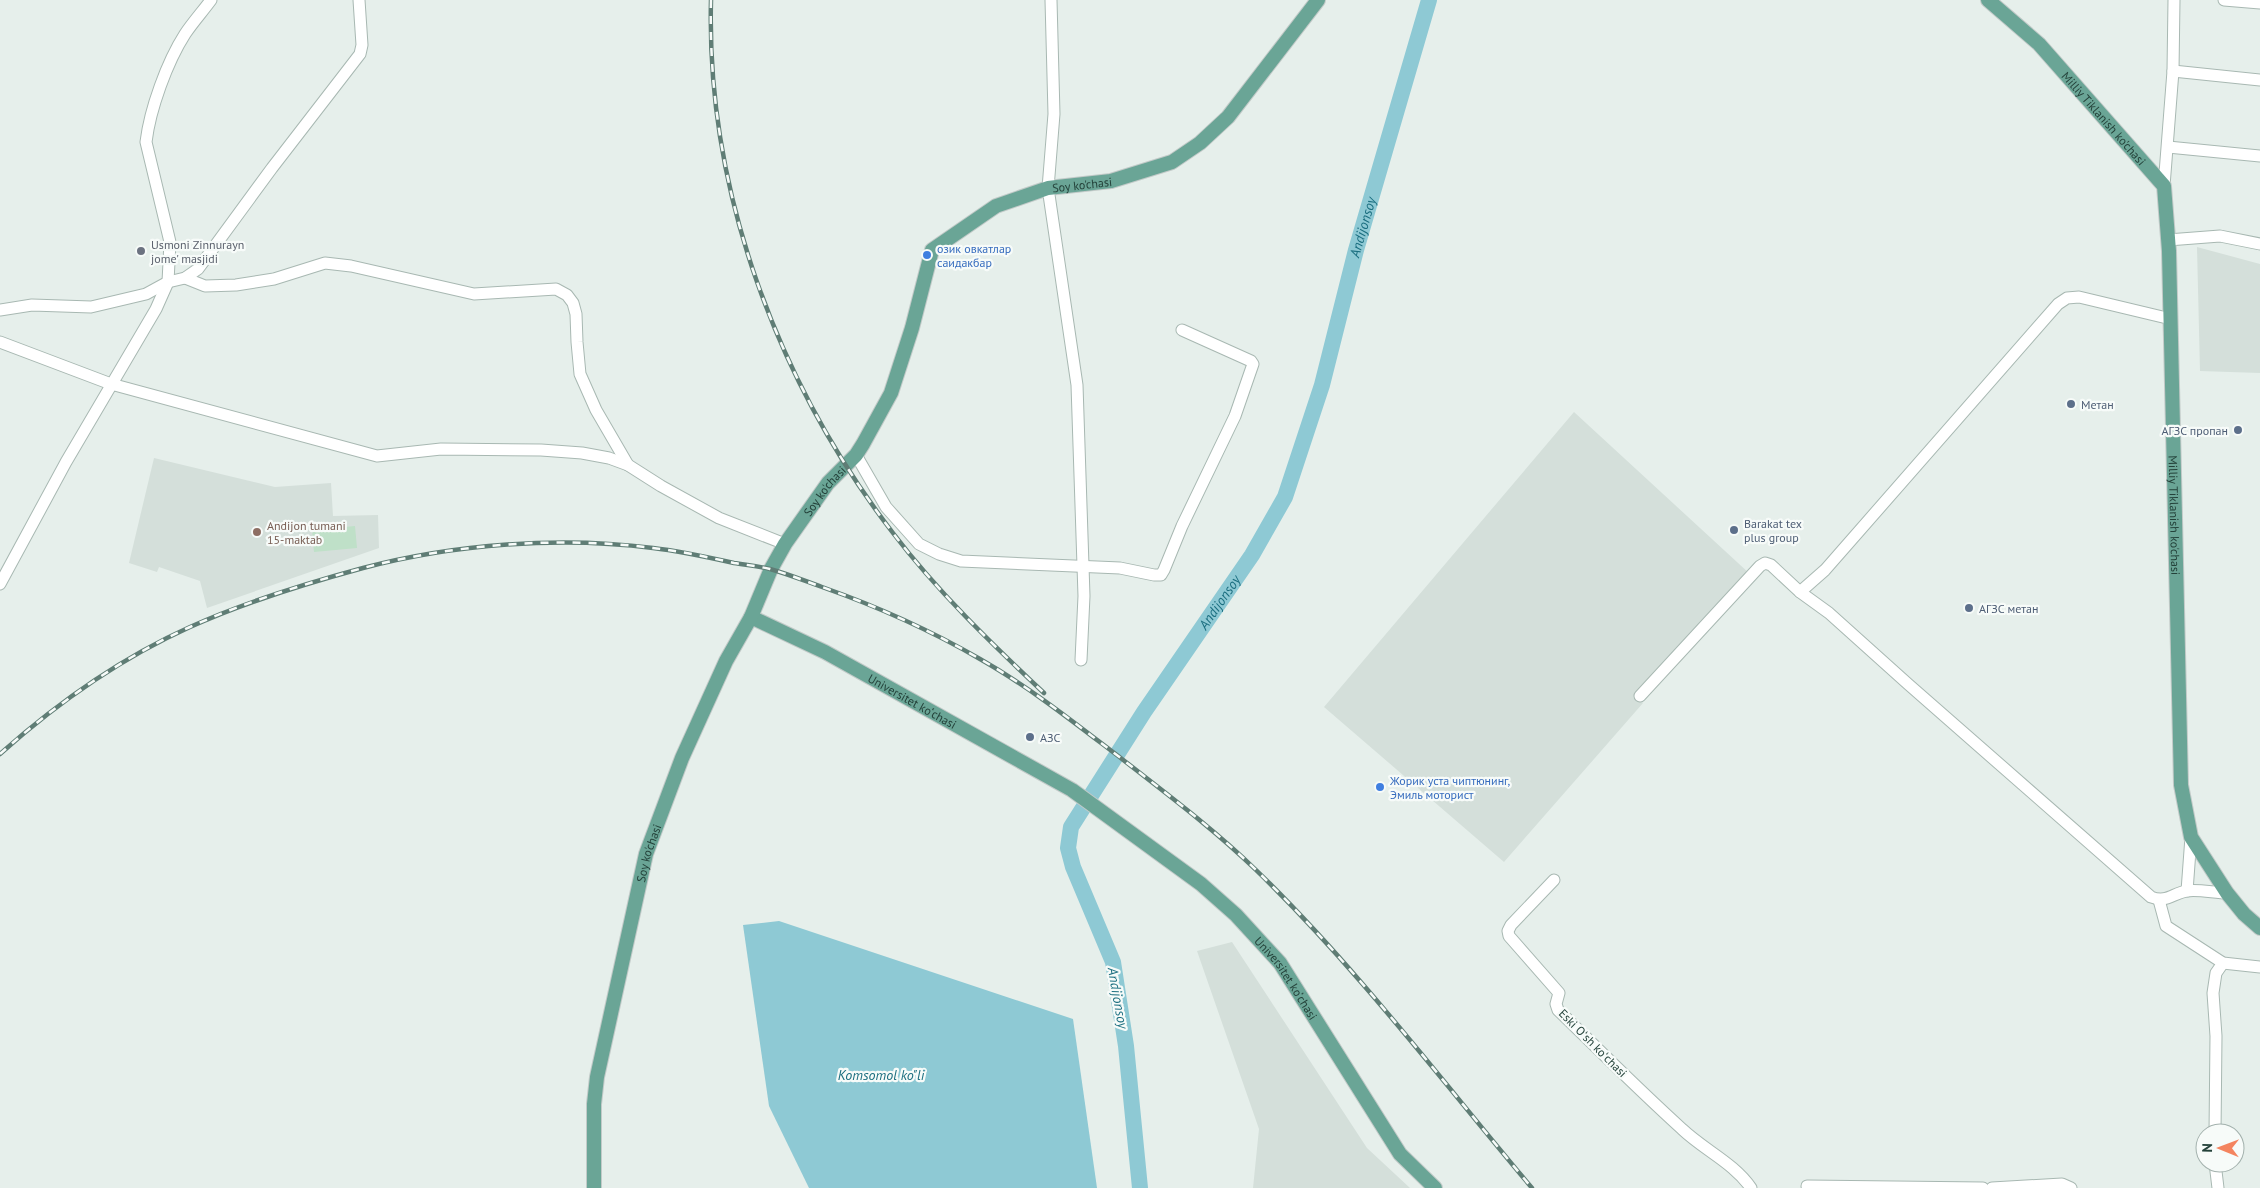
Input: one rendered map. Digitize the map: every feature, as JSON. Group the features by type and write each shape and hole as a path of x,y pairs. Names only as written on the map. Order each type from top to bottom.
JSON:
{"main road":[{"name":"Soy ko'chasi","path":"594,1188 594,1104 597,1077 646,854 682,758 726,661 751,617 771,569 785,544 828,482 856,455 890,393 912,328 932,250 996,206 1048,188 1111,181 1142,173 1172,162 1200,143 1228,117 1318,0"},
{"name":"Milliy Tiklanish ko'chasi","path":"1988,0 2038,44 2164,186 2171,319 2181,785 2191,837 2227,894 2244,914 2260,928"},
{"name":"Universitet kо‘chasi","path":"751,617 825,652 1072,790 1201,884 1236,915 1280,964 1400,1154 1434,1188"}],"street":[{"path":"0,584 66,462 156,308 168,282 170,242 146,142 148,128 166,72 185,34 211,0"},
{"path":"0,310 32,305 91,307 146,294 168,282 185,278 198,269 272,168 360,54 362,45 359,0"},
{"path":"1051,0 1054,114 1048,188 1078,385 1084,596 1081,660"},
{"path":"2164,186 2173,71 2174,0"},
{"path":"2224,0 2260,4"},
{"path":"2173,71 2260,80"},
{"path":"2168,146 2260,156"},
{"path":"2168,240 2220,236 2260,244"},
{"path":"185,278 205,286 236,285 274,279 325,263 351,266 474,294 556,289 567,295 573,303 576,314 580,374 596,410 628,465"},
{"path":"1800,592 1825,570 2058,304 2067,298 2079,297 2171,319"},
{"path":"856,455 886,508 919,544 932,551 961,561 1120,568 1154,576 1160,574 1164,570 1182,526 1236,416 1252,370 1251,360 1182,330"},
{"path":"0,342 111,384 377,456 441,449 541,450 582,453 609,458 628,465 661,486 719,518 785,544"},
{"path":"1640,696 1760,566 1765,563 1771,565 1800,592 1829,613 2152,897 2159,900 2167,899 2187,891 2227,894"},
{"path":"2187,891 2191,837"},
{"name":"Eski Oʻsh koʻchasi","path":"1554,880 1511,925 1508,932 1510,936 1560,993 1556,1004 1558,1010 1681,1129 1730,1166 1751,1188"},
{"path":"2159,900 2166,926 2223,963 2260,967"},
{"path":"2215,1123 2216,1036 2213,993 2216,973 2223,963"},
{"path":"2216,1173 2218,1188"},
{"path":"1992,1188 2062,1184 2071,1188"},
{"path":"1807,1186 1983,1188"}],"shaded area":[{"path":"2197,247 2260,264 2260,373 2200,371"},
{"path":"1574,412 1750,574 1638,698 1643,703 1504,862 1324,707"},
{"name":"Andijon tumani 15-maktab","path":"154,458 275,487 331,483 333,516 378,515 379,548 207,608 200,581 159,567 157,572 129,563"},
{"path":"1232,942 1367,1148 1410,1188 1253,1188 1259,1129 1197,951"}],"green space":[{"path":"355,526 357,548 314,552 312,530"}],"water":[{"name":"Komsomol ko\"li","path":"779,921 1073,1019 1097,1188 809,1188 769,1106 743,925"}],"waterway":[{"name":"Andijonsoy","path":"1140,1188 1126,1046 1113,962 1073,867 1068,848 1071,827 1144,712 1252,555 1285,497 1322,385 1356,250 1429,0"}],"railway":[{"path":"711,0 713,72 721,143 736,213 757,282 784,349 815,413 852,475 893,533 946,596 1044,693"},
{"path":"0,754 21,735 90,683 164,639 253,602 363,568 434,553 470,548 507,544 581,543 618,544 663,549 770,569 883,610 942,638 980,659 1053,707 1190,813 1256,870 1329,946 1398,1025 1532,1188"}],"place":[{"name":"Usmoni Zinnurayn jome' masjidi","path":"141,251"},
{"name":"озик овкатлар саидакбар","path":"927,255"},
{"name":"Метан","path":"2071,404"},
{"name":"АГЗС пропан","path":"2238,430"},
{"name":"Barakat tex plus group","path":"1734,530"},
{"name":"Andijon tumani 15-maktab","path":"257,532"},
{"name":"АГЗС метан","path":"1969,608"},
{"name":"АЗС","path":"1030,737"},
{"name":"Жорик уста чиптюнинг, Эмиль моторист","path":"1380,787"}]}
